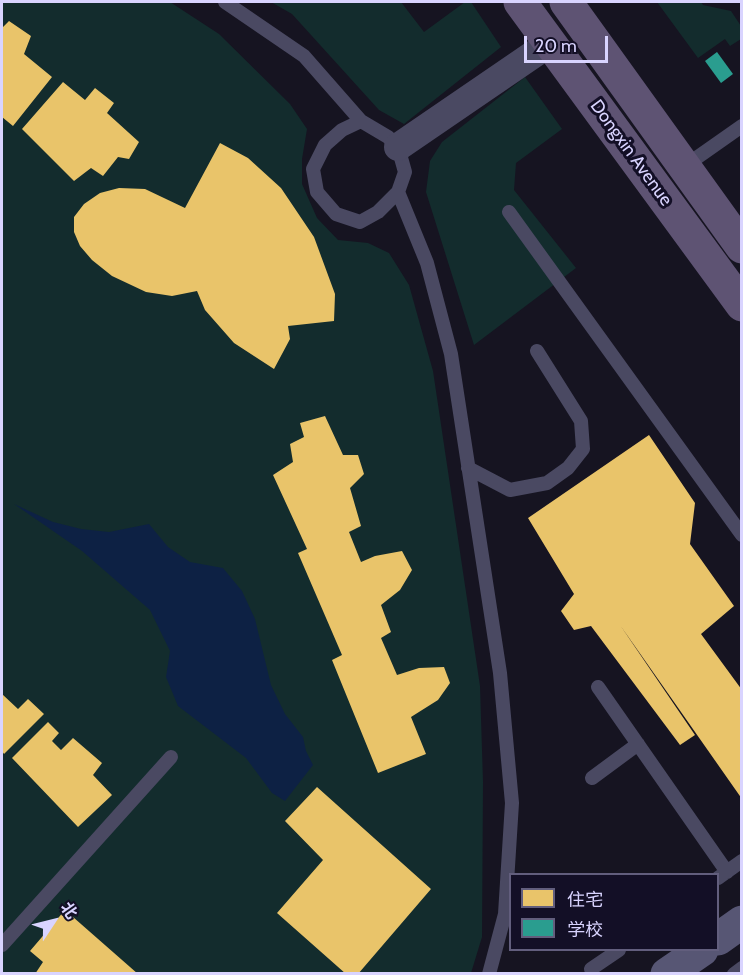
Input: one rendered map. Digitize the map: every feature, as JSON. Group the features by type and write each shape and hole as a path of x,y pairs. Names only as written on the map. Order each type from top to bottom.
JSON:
{"main road":[{"name":"Dongxin Avenue","path":"520,2 741,305"},
{"name":"Dongxin Avenue","path":"566,2 741,247"}],"street":[{"path":"398,147 550,43"},
{"path":"719,938 741,922"},
{"path":"667,974 701,951"}],"lane":[{"path":"225,2 304,56 361,121 388,137 398,147 405,172 398,192 378,212 360,222 336,214 317,192 313,169 325,145 342,130 361,121"},
{"path":"684,167 741,126"},
{"path":"398,192 428,262 451,354 500,673 512,802 506,914 489,974"},
{"path":"509,212 741,535"},
{"path":"468,468 510,490 547,483 568,468 584,450 581,421 537,351"},
{"path":"598,687 638,744 722,875 741,861"},
{"path":"592,778 638,744"},
{"path":"2,945 171,757"},
{"path":"591,969 618,951"},
{"path":"734,974 741,968"}],"green space":[{"path":"2,2 170,2 219,34 290,104 307,129 302,159 302,184 317,218 338,240 368,243 389,253 409,285 433,371 480,686 483,782 482,937 471,973 2,974"},
{"path":"271,2 401,2 424,32 465,2 471,2 501,47 404,124 379,110 292,14"},
{"path":"657,2 701,2 703,5 731,11 741,26 741,39 730,46 725,39 698,58"},
{"path":"525,77 562,129 516,163 514,190 576,268 474,345 426,192 430,161 442,142"}],"water":[{"path":"14,504 53,522 81,529 109,532 149,524 168,547 190,562 223,568 242,591 255,619 271,685 285,714 303,737 306,751 313,765 285,801 272,793 246,758 178,706 166,677 170,651 150,610 82,551"}],"building: 住宅":[{"path":"9,21 31,36 24,54 52,77 13,126 2,117 2,28"},
{"path":"63,82 85,100 95,88 114,103 107,113 139,142 129,159 118,157 103,176 91,168 74,181 22,129"},
{"path":"220,143 248,158 281,188 314,237 335,294 334,321 288,326 290,339 274,369 234,343 205,310 197,291 172,296 146,292 112,276 92,260 80,246 74,232 74,217 84,204 100,193 119,188 145,189 185,208"},
{"path":"325,416 343,455 358,455 364,474 350,488 361,526 349,532 361,562 375,556 402,551 412,570 400,590 381,605 391,632 381,638 397,675 419,668 444,667 450,683 438,700 411,717 426,754 378,773 332,660 342,655 298,553 307,549 273,475 293,462 290,444 304,437 300,423"},
{"path":"649,435 695,503 690,544 734,606 701,634 742,690 742,799 620,625 695,735 680,745 591,626 574,630 561,611 574,594 528,518"},
{"path":"2,694 18,709 28,699 44,714 4,754 2,751"},
{"path":"48,722 59,733 52,741 61,750 73,738 102,763 93,775 112,795 78,827 12,758"},
{"path":"317,787 431,889 358,974 346,974 277,913 323,860 285,821"},
{"path":"65,910 138,974 35,974 43,962 30,951"}],"building: 学校":[{"path":"717,52 733,74 721,83 705,61"}]}
